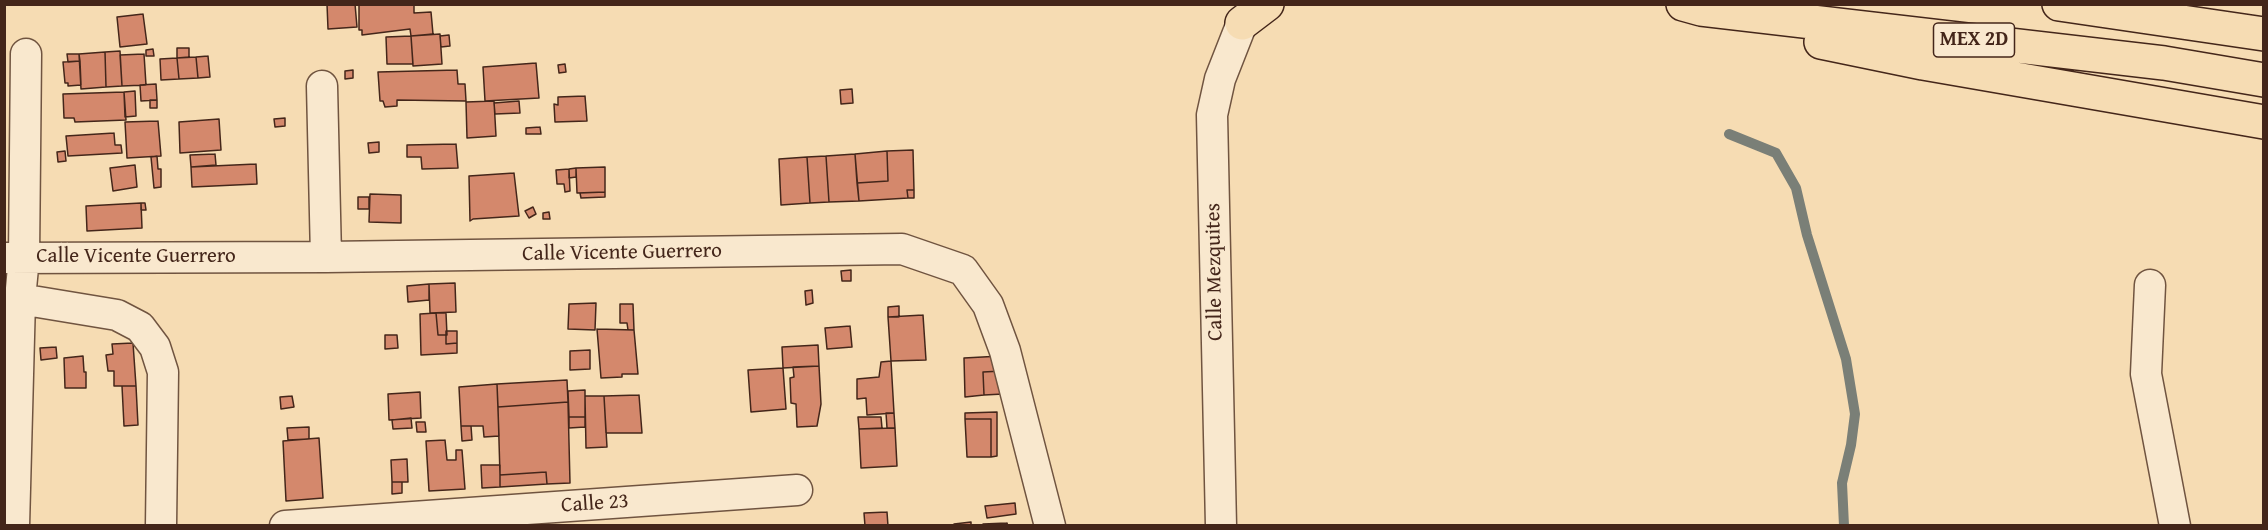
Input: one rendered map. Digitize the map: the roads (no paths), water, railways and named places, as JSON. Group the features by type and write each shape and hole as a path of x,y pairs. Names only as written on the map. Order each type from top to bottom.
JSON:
{"highway":[{"path":"2059,4 2264,34"},
{"path":"1692,7 1799,37 1912,61 2264,122"},
{"name":"MEX 2D","path":"1692,7 2164,63 2264,80"}],"street":[{"name":"Calle Mezquites","path":"1221,525 1212,115 1220,79 1251,11"},
{"path":"14,525 20,300 14,257 26,54"},
{"path":"322,86 326,257"},
{"name":"Calle Vicente Guerrero","path":"14,257 326,257 902,249 963,270 988,305 1005,351 1050,525"},
{"path":"2150,285 2146,374 2175,525"},
{"path":"20,300 117,315 140,327 155,347 163,372 161,525"},
{"name":"Calle 23","path":"285,525 797,490"}],"waterway":[{"path":"1729,134 1776,153 1796,188 1807,235 1846,359 1855,414 1851,445 1842,483 1844,526"}]}
